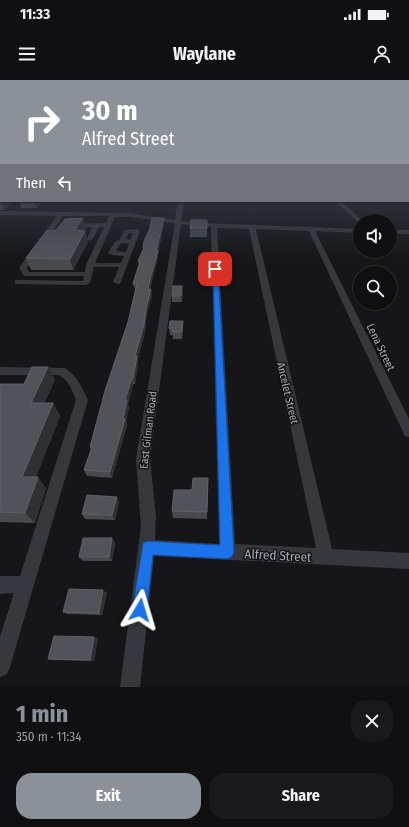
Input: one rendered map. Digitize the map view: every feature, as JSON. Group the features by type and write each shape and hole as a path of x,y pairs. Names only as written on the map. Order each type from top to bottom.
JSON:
{"street":[{"name":"East Gilman Road","path":"130,687 147,548 149,512 144,480 143,460 181,202"},
{"path":"339,202 353,215"},
{"path":"0,213 110,220 142,216 214,226 353,231"},
{"path":"59,216 23,268 27,274 89,274"},
{"path":"52,226 96,226 110,220"},
{"path":"18,282 86,283 90,265 110,220"},
{"path":"90,239 96,226"},
{"path":"214,226 227,552"},
{"name":"Ancelet Street","path":"252,227 326,558"},
{"name":"Lena Street","path":"311,229 409,432"},
{"path":"117,282 137,231 127,231 122,241"},
{"path":"397,232 409,232"},
{"path":"128,254 112,253 117,243 122,241 132,242"},
{"path":"90,265 124,265"},
{"path":"0,371 61,371 69,376 75,384 82,400 0,667"},
{"name":"Alfred Street","path":"147,548 409,561"},
{"path":"0,585 25,584"}],"building":[{"path":"83,218 75,230 85,231 70,259 26,258 47,230 56,230 65,219"},
{"path":"152,218 164,218 156,251 158,251 148,289 151,289 146,308 144,325 135,356 137,356 133,378 125,400 127,400 123,419 125,419 110,472 84,470 92,447 90,447 105,391 128,322 137,284 133,284 140,262 138,261 144,248 144,241 151,226"},
{"path":"191,220 207,220 207,228 190,228"},
{"path":"173,286 182,286 181,296 172,296"},
{"path":"170,321 183,321 182,332 173,332 173,328 169,328"},
{"path":"32,367 48,367 31,403 53,403 22,477 38,477 25,513 0,512 0,384 24,384"},
{"path":"193,478 208,478 207,512 172,511 174,490 192,490"},
{"path":"87,495 117,497 112,515 82,514"},
{"path":"83,538 112,538 109,557 79,557"},
{"path":"69,589 103,590 99,613 63,612"},
{"path":"54,636 94,637 90,660 48,659"}],"route":[{"path":"140,610 147,548 227,552 215,269"}]}
